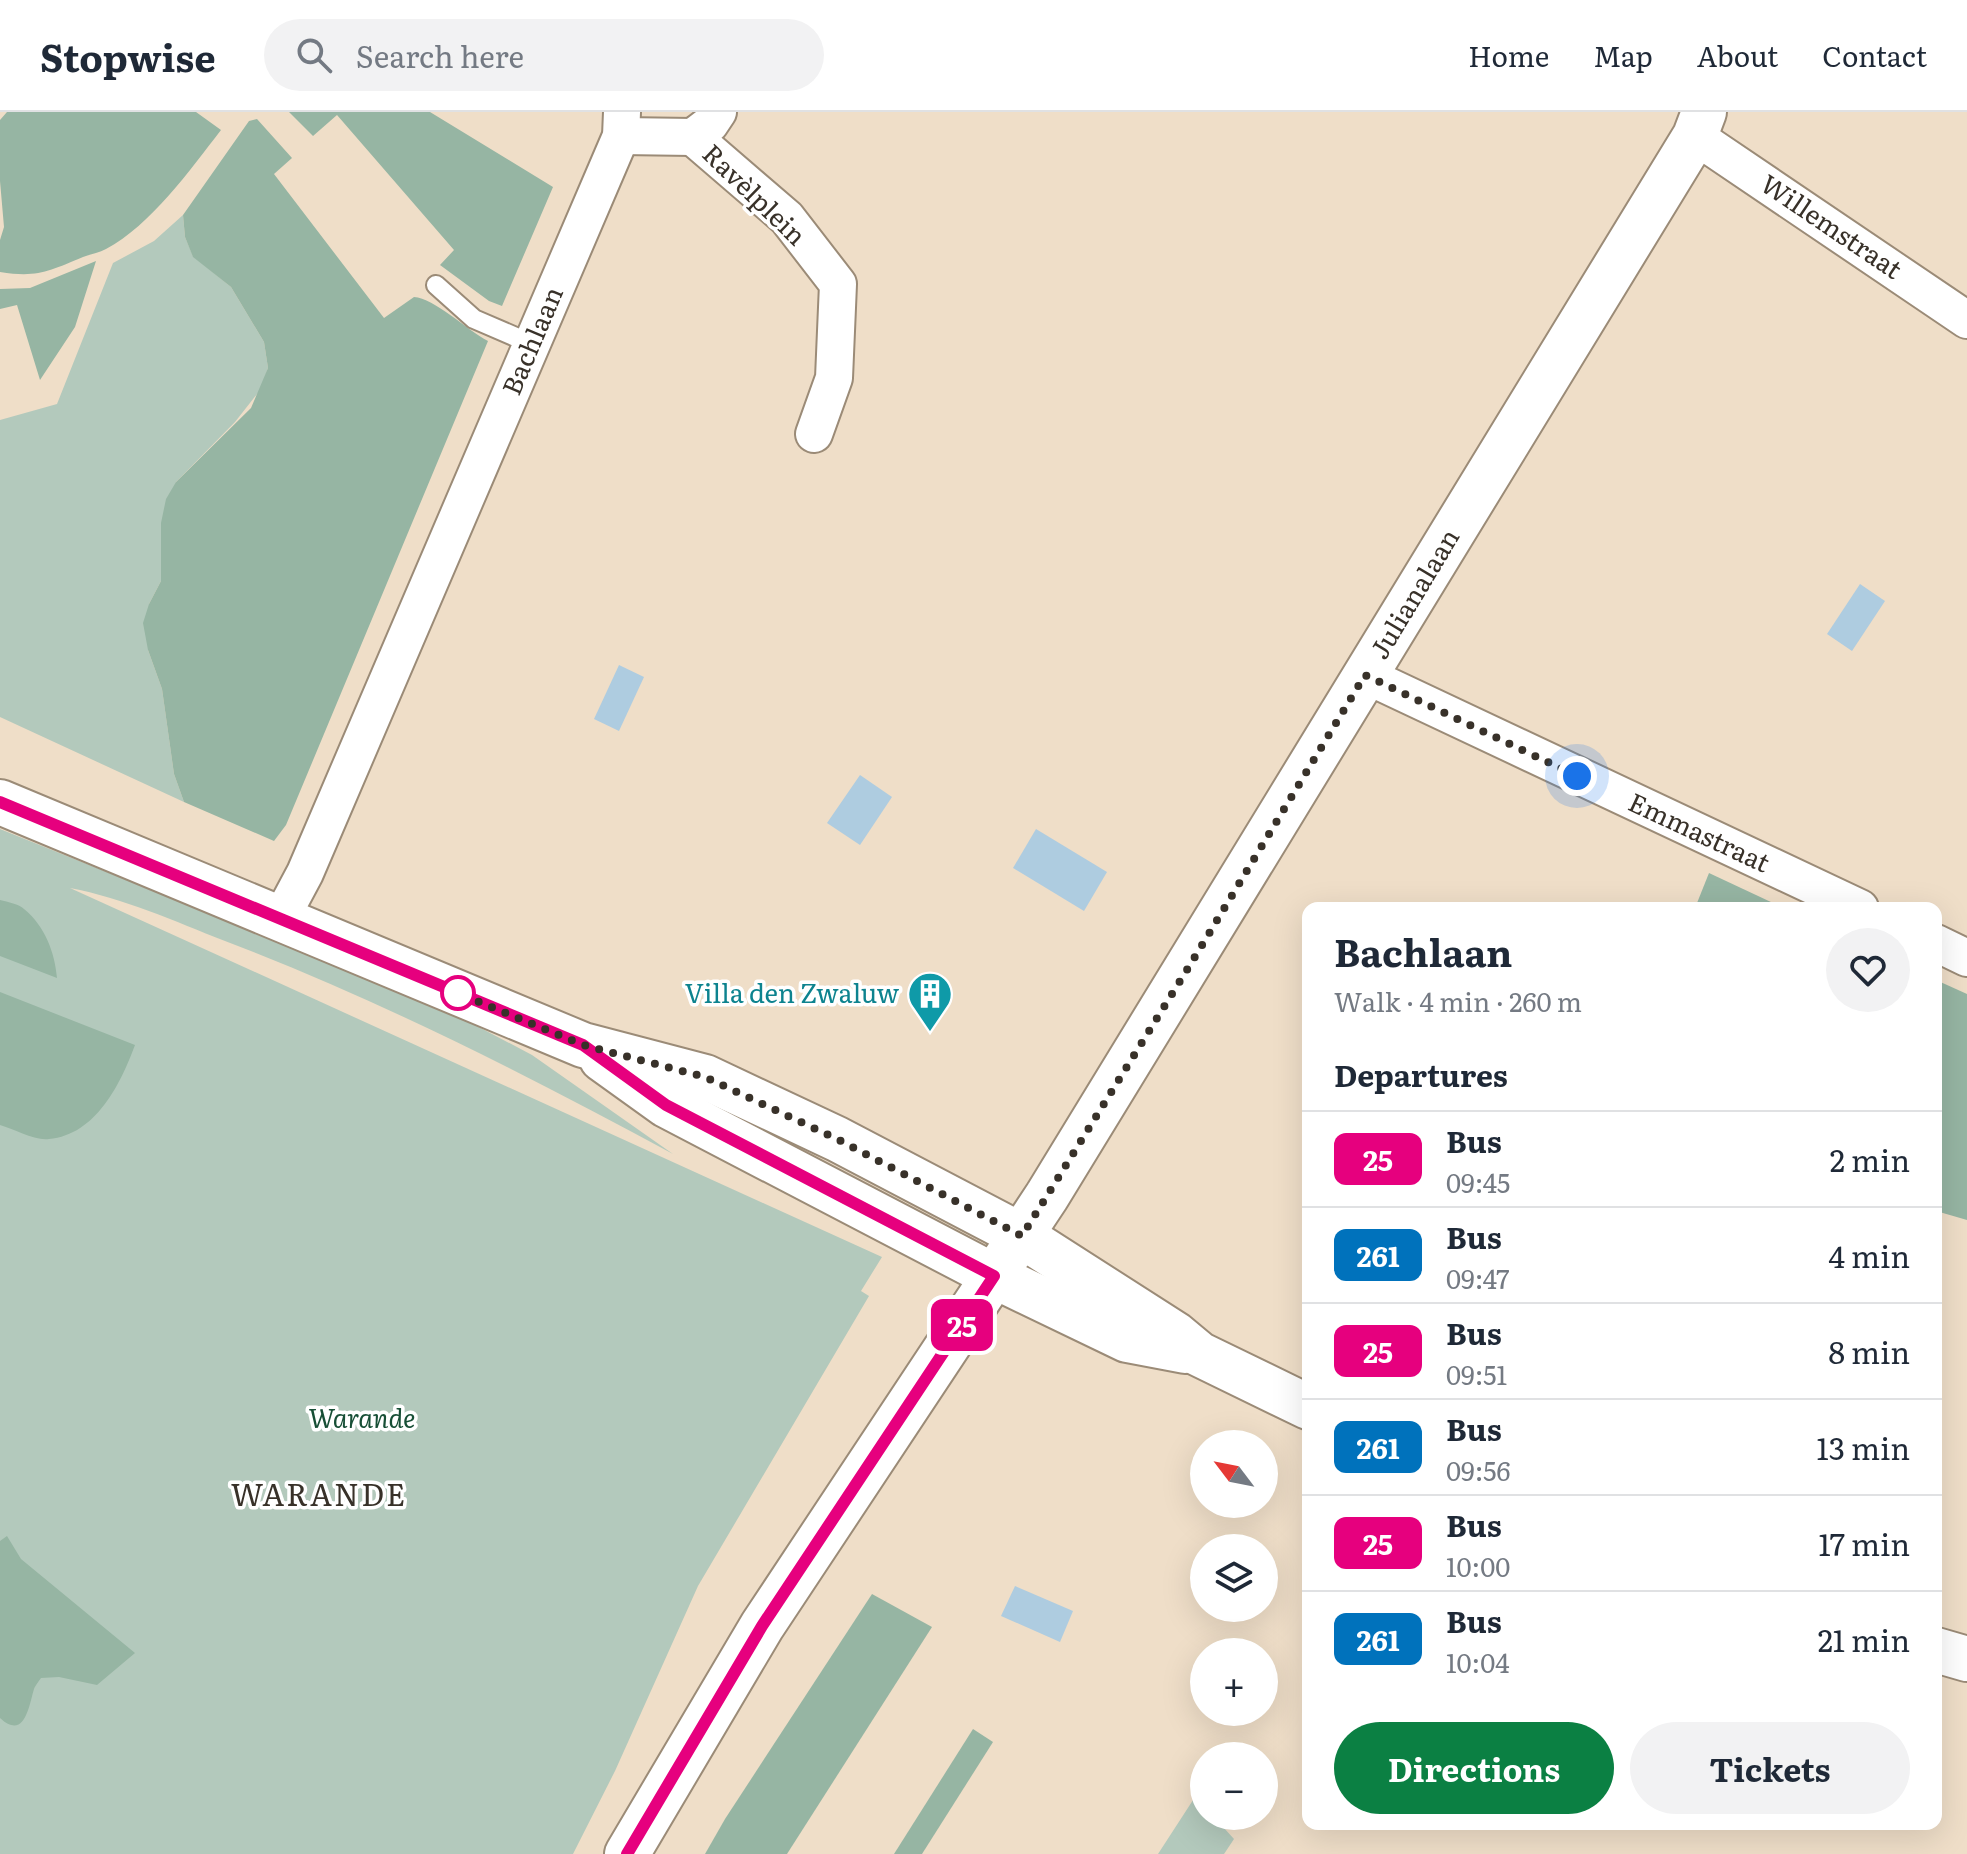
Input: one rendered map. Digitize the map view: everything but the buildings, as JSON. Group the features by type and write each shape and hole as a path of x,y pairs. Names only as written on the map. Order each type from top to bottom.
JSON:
{"street":[{"name":"Ravèlplein","path":"621,124 706,124 787,218 838,284 834,378 814,434"},
{"name":"Bachlaan","path":"281,918 305,873 532,344 621,124"},
{"name":"Willemstraat","path":"1699,124 1967,320"},
{"name":"Julianalaan","path":"627,1854 762,1626 1022,1236 1190,965 1699,124"},
{"name":"Emmastraat","path":"1365,675 1847,902"},
{"path":"0,802 583,1045 705,1077 837,1139 1022,1236 1175,1334 1199,1354 1302,1404"},
{"path":"1942,946 1967,958"},
{"path":"583,1045 666,1105 994,1276 1127,1340 1199,1354"},
{"path":"1942,1652 1967,1659"}],"lane":[{"path":"436,285 474,319 532,344"}],"green space":[{"path":"7,112 196,112 221,130 169,196 123,239 52,269 34,274 13,274 0,272 0,240 4,227 0,120"},
{"path":"289,112 430,112 553,187 502,306 489,301 440,265 454,250 337,115 313,136"},
{"path":"257,119 292,158 274,174 384,318 414,297 441,308 488,341 286,825 274,841 184,802 174,774 162,689 148,650 143,623 161,581 161,523 166,499 176,482 251,408 268,368 264,342 231,287 193,257 185,237 183,215 249,121"},
{"path":"183,215 185,237 193,256 231,287 264,342 268,368 261,389 235,422 176,482 161,581 149,604 148,650 162,689 174,774 184,802 0,717 0,420 57,404 113,263 154,241"},
{"path":"96,261 75,327 40,380 17,305 0,309 0,289 30,288"},
{"name":"Warande","path":"0,829 439,1006 532,1055 673,1154 508,1067 340,988 148,911 70,888 882,1257 861,1291 869,1296 698,1586 615,1771 573,1854 0,1854"},
{"path":"1709,873 1771,902 1697,902"},
{"path":"0,900 22,907 38,923 51,950 57,978 0,956"},
{"path":"1942,983 1967,994 1967,1220 1942,1213"},
{"path":"0,992 135,1045 114,1090 93,1118 80,1128 66,1135 43,1139 0,1125"},
{"path":"7,1536 21,1559 135,1653 97,1685 59,1677 41,1678 34,1689 28,1711 15,1725 0,1718 0,1541"},
{"path":"872,1594 932,1627 787,1854 705,1854 725,1819"},
{"path":"973,1729 993,1742 922,1854 894,1854"},
{"path":"1190,1805 1190,1830 1226,1830 1234,1839 1224,1854 1158,1854"}],"water":[{"path":"1860,584 1885,601 1852,651 1827,634"},
{"path":"619,665 644,677 619,731 594,719"},
{"path":"860,775 892,797 860,845 827,823"},
{"path":"1036,829 1107,872 1084,911 1013,868"},
{"path":"1015,1586 1073,1611 1060,1642 1001,1616"}],"bus line":[{"name":"25","path":"0,802 583,1045 666,1105 994,1276 762,1626 627,1854"}],"place":[{"name":"Villa den Zwaluw","path":"930,1033"}],"district":[{"name":"WARANDE","path":"319,1496"}],"route":[{"path":"458,993 455,992 583,1045 705,1077 837,1139 1022,1236 1365,675 1577,776"}]}
